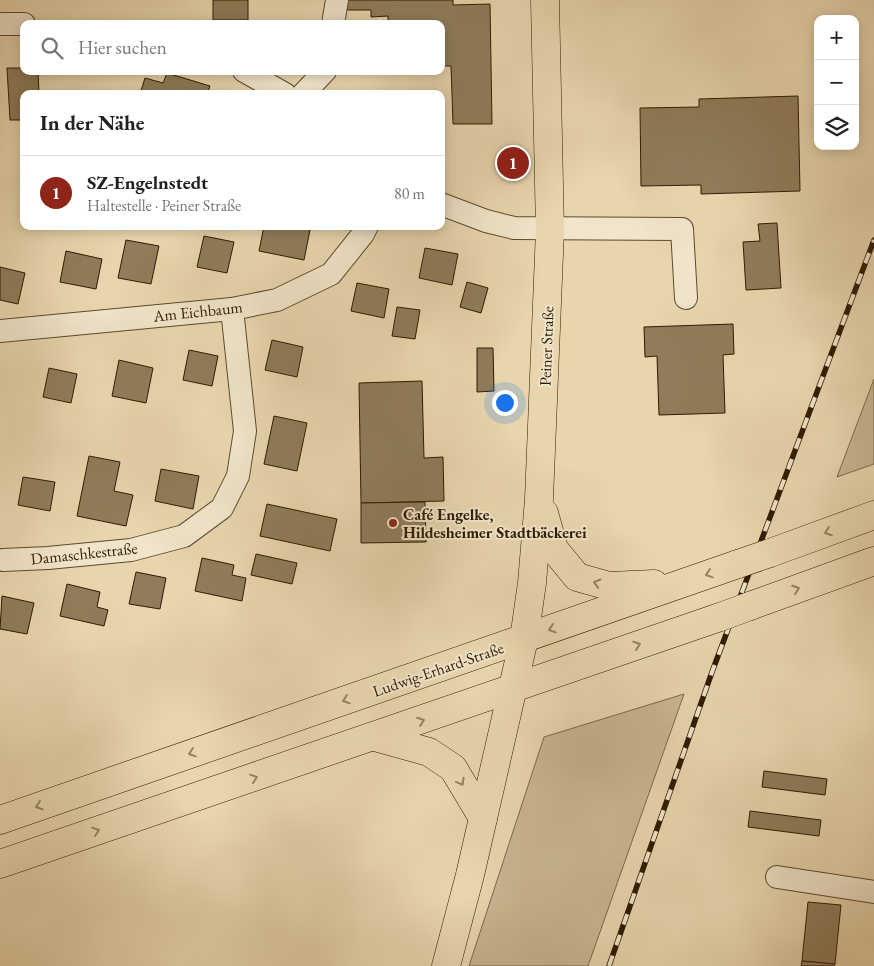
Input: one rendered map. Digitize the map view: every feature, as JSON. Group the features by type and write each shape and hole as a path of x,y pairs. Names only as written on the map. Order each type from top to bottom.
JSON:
{"main road":[{"name":"Peiner Straße","path":"446,966 483,818 524,639 539,499 550,230 545,0"},
{"path":"539,499 554,549 577,577 609,586 680,583"},
{"name":"Ludwig-Erhard-Straße","path":"0,820 524,639 874,515"},
{"path":"0,864 375,737 720,617 874,561"},
{"path":"375,737 430,752 453,768 483,818"}],"street":[{"path":"334,20 337,0"},
{"path":"0,24 20,24"},
{"path":"251,75 278,90"},
{"path":"307,90 321,75"},
{"path":"445,206 486,221 514,228 550,230 682,229 686,298"},
{"name":"Am Eichbaum","path":"0,331 232,309 277,300 331,274 365,230"},
{"name":"Damaschkestraße","path":"3,560 48,558 131,550 184,536 222,508 238,476 245,431 232,309"},
{"path":"777,877 874,892"}],"shaded area":[{"path":"874,379 874,464 837,477"},
{"path":"684,694 588,966 469,966 544,737"}],"building":[{"path":"213,0 248,0 248,20 213,20"},
{"path":"342,0 453,0 453,5 490,4 492,124 453,124 451,66 445,66 445,20 388,20 388,16 371,17 371,10 341,10"},
{"path":"7,68 20,68 20,75 38,75 39,90 20,90 20,120 10,120"},
{"path":"166,75 174,75 210,86 208,90 141,90 145,78 163,83"},
{"path":"798,96 800,191 701,194 701,185 641,186 640,108 699,107 699,99"},
{"path":"777,223 781,288 746,290 743,242 760,241 758,224"},
{"path":"263,230 310,230 304,260 259,251"},
{"path":"204,236 234,242 227,273 197,267"},
{"path":"126,240 159,246 151,284 118,278"},
{"path":"425,248 458,254 452,285 419,278"},
{"path":"66,251 102,259 96,289 60,282"},
{"path":"0,267 25,273 18,304 0,300"},
{"path":"467,282 488,288 481,313 460,307"},
{"path":"357,283 389,289 384,318 351,311"},
{"path":"397,307 420,310 415,339 392,336"},
{"path":"733,324 734,354 723,355 725,413 659,415 657,356 645,357 644,327"},
{"path":"272,340 303,347 297,377 265,370"},
{"path":"477,348 493,348 494,391 477,392"},
{"path":"189,350 218,356 212,386 183,380"},
{"path":"119,360 153,368 146,403 112,396"},
{"path":"49,368 77,374 71,403 43,397"},
{"path":"422,381 424,458 443,457 444,501 361,503 359,383"},
{"path":"274,416 307,423 297,471 264,464"},
{"path":"89,456 120,462 114,491 133,495 126,526 77,516"},
{"path":"161,469 199,476 193,509 155,501"},
{"path":"23,477 55,482 50,511 18,505"},
{"name":"Café Engelke, Hildesheimer Stadtbäckerei","path":"425,502 426,542 361,543 361,503"},
{"path":"267,504 337,519 330,551 260,536"},
{"path":"256,554 297,563 292,584 251,575"},
{"path":"202,558 234,565 232,575 246,578 242,601 195,591"},
{"path":"136,572 166,578 160,609 129,604"},
{"path":"67,584 100,592 97,607 108,610 104,626 60,616"},
{"path":"2,596 34,603 27,634 0,629"},
{"path":"764,771 827,779 825,795 762,787"},
{"path":"750,811 821,820 819,836 748,827"},
{"path":"808,902 841,905 835,964 802,961"},
{"path":"802,961 835,964 834,966 801,966"}],"railway":[{"path":"609,966 712,672 874,240"}],"place":[{"name":"SZ-Engelnstedt","path":"513,163"},
{"name":"Café Engelke, Hildesheimer Stadtbäckerei","path":"393,523"}]}
